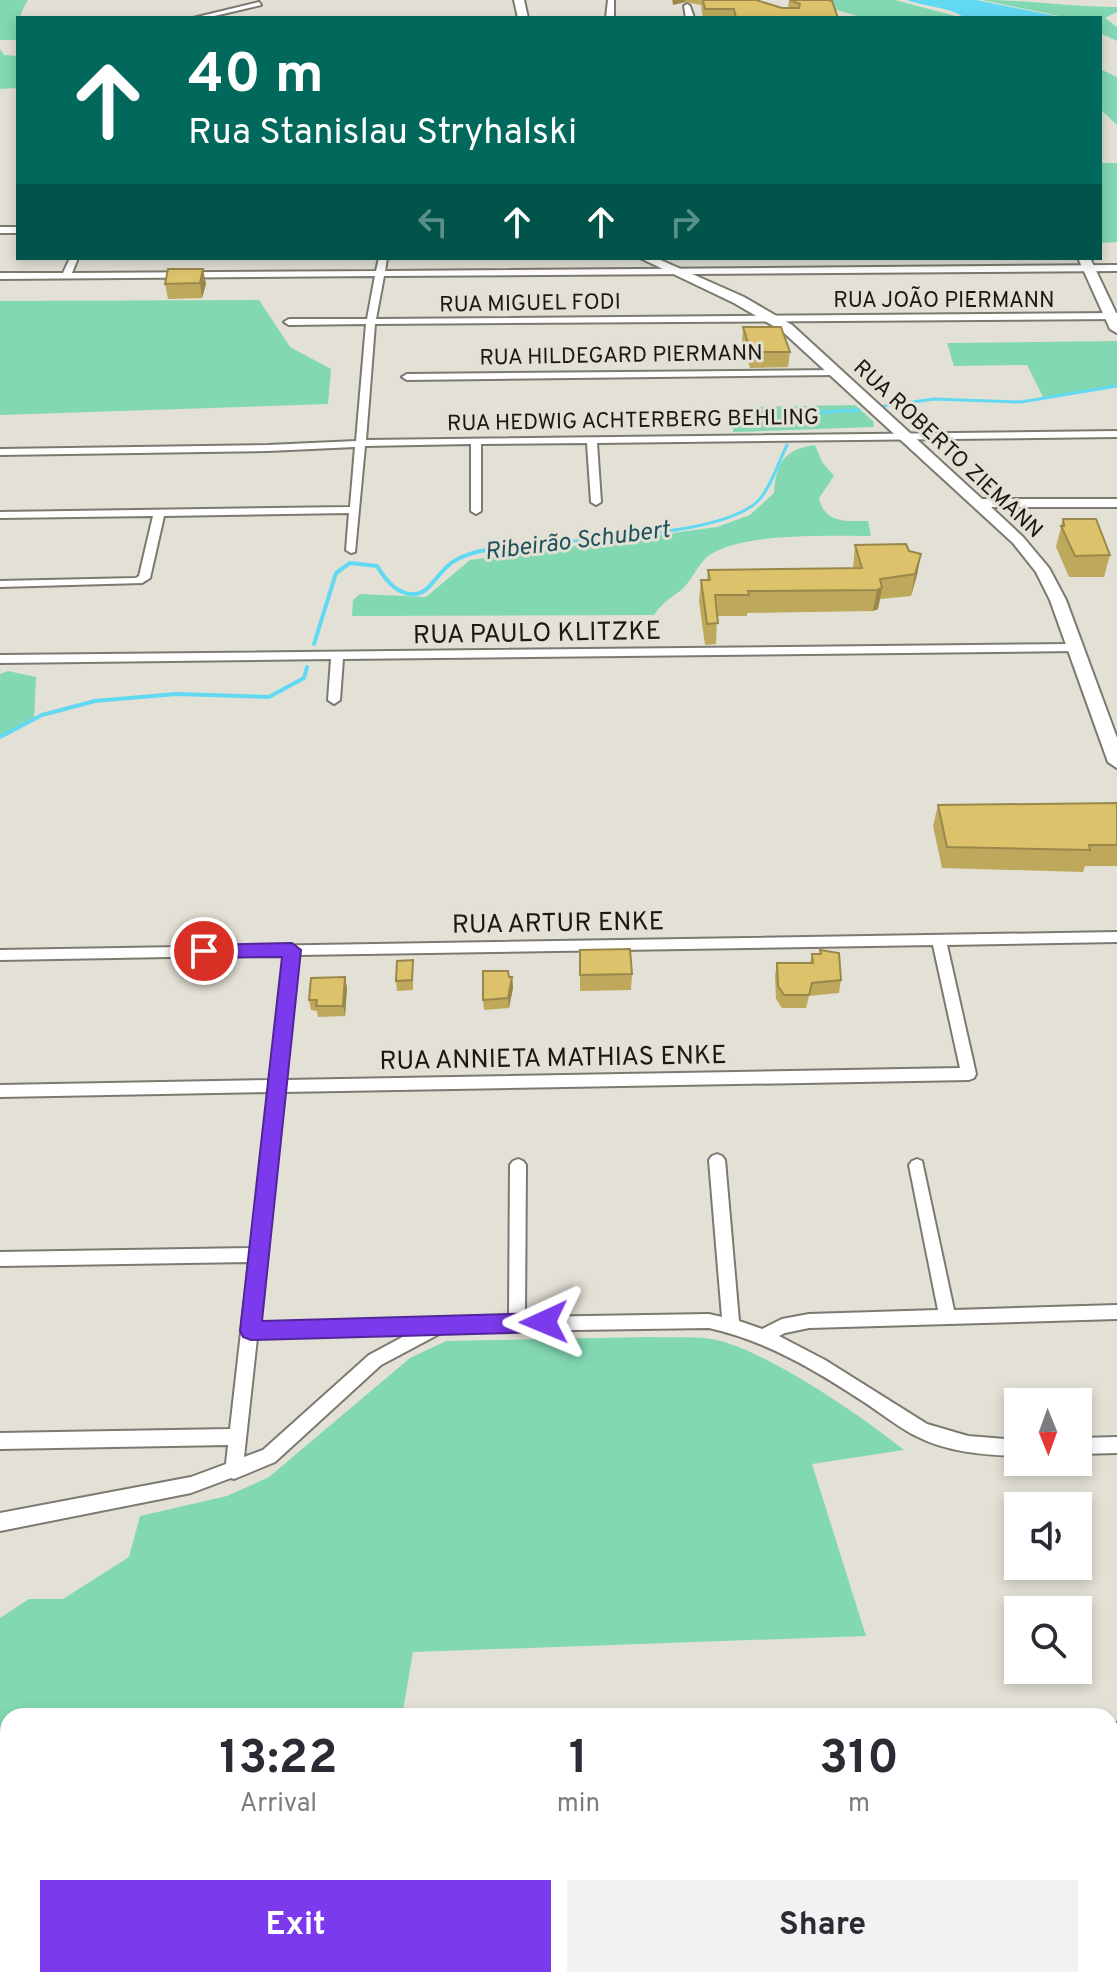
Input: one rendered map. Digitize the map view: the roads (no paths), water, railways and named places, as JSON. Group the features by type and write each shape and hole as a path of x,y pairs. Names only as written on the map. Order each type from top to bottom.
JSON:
{"main road":[{"name":"RUA ROBERTO ZIEMANN","path":"650,260 772,318 801,340 1018,540 1043,571 1061,608 1117,762"},
{"path":"1086,263 1115,320"},
{"path":"980,503 1117,503"}],"street":[{"path":"250,0 262,5"},
{"path":"207,16 262,5"},
{"path":"232,16 262,5"},
{"path":"687,6 690,16"},
{"path":"67,275 73,260"},
{"path":"351,550 371,322 383,260"},
{"path":"0,276 677,272 1086,263 1117,268"},
{"name":"RUA JOÃO PIERMANN","path":"772,318 1115,320"},
{"name":"RUA MIGUEL FODI","path":"289,322 772,318"},
{"name":"RUA HILDEGARD PIERMANN","path":"407,377 835,372"},
{"name":"RUA HEDWIG ACHTERBERG BEHLING","path":"0,452 592,439 1117,434"},
{"path":"592,439 596,502"},
{"path":"476,441 476,511"},
{"path":"0,515 353,510"},
{"path":"0,584 138,581 144,578 159,513"},
{"name":"RUA PAULO KLITZKE","path":"0,659 1074,648"},
{"path":"334,700 337,656"},
{"name":"RUA ARTUR ENKE","path":"0,955 1117,937"},
{"name":"RUA ANNIETA MATHIAS ENKE","path":"0,1091 969,1074 939,940"},
{"path":"234,1471 292,950"},
{"path":"717,1160 731,1324"},
{"path":"517,1323 518,1165"},
{"path":"917,1165 947,1316"},
{"path":"0,1259 258,1255"},
{"path":"764,1337 782,1326 809,1321 1117,1312"},
{"path":"251,1331 517,1323 709,1321 731,1324 764,1337 944,1440 969,1446 1004,1447"},
{"path":"0,1522 138,1498 234,1471 269,1456 375,1360 441,1325"},
{"path":"0,1441 238,1437"},
{"path":"1092,1446 1117,1445"}],"water":[{"path":"907,0 976,0 1055,16 962,16"}],"waterway":[{"name":"Ribeirão Schubert","path":"884,406 934,399 1021,402 1117,386"},
{"name":"Ribeirão Schubert","path":"786,426 805,413 859,410"},
{"name":"Ribeirão Schubert","path":"543,545 688,528 742,512 763,495 787,445"},
{"name":"Ribeirão Schubert","path":"314,644 336,573 350,563 377,566 394,587 413,594 424,591 451,563 467,555 491,549 553,543"},
{"name":"Ribeirão Schubert","path":"0,737 42,715 95,701 176,694 269,697 304,678 307,667"}]}
